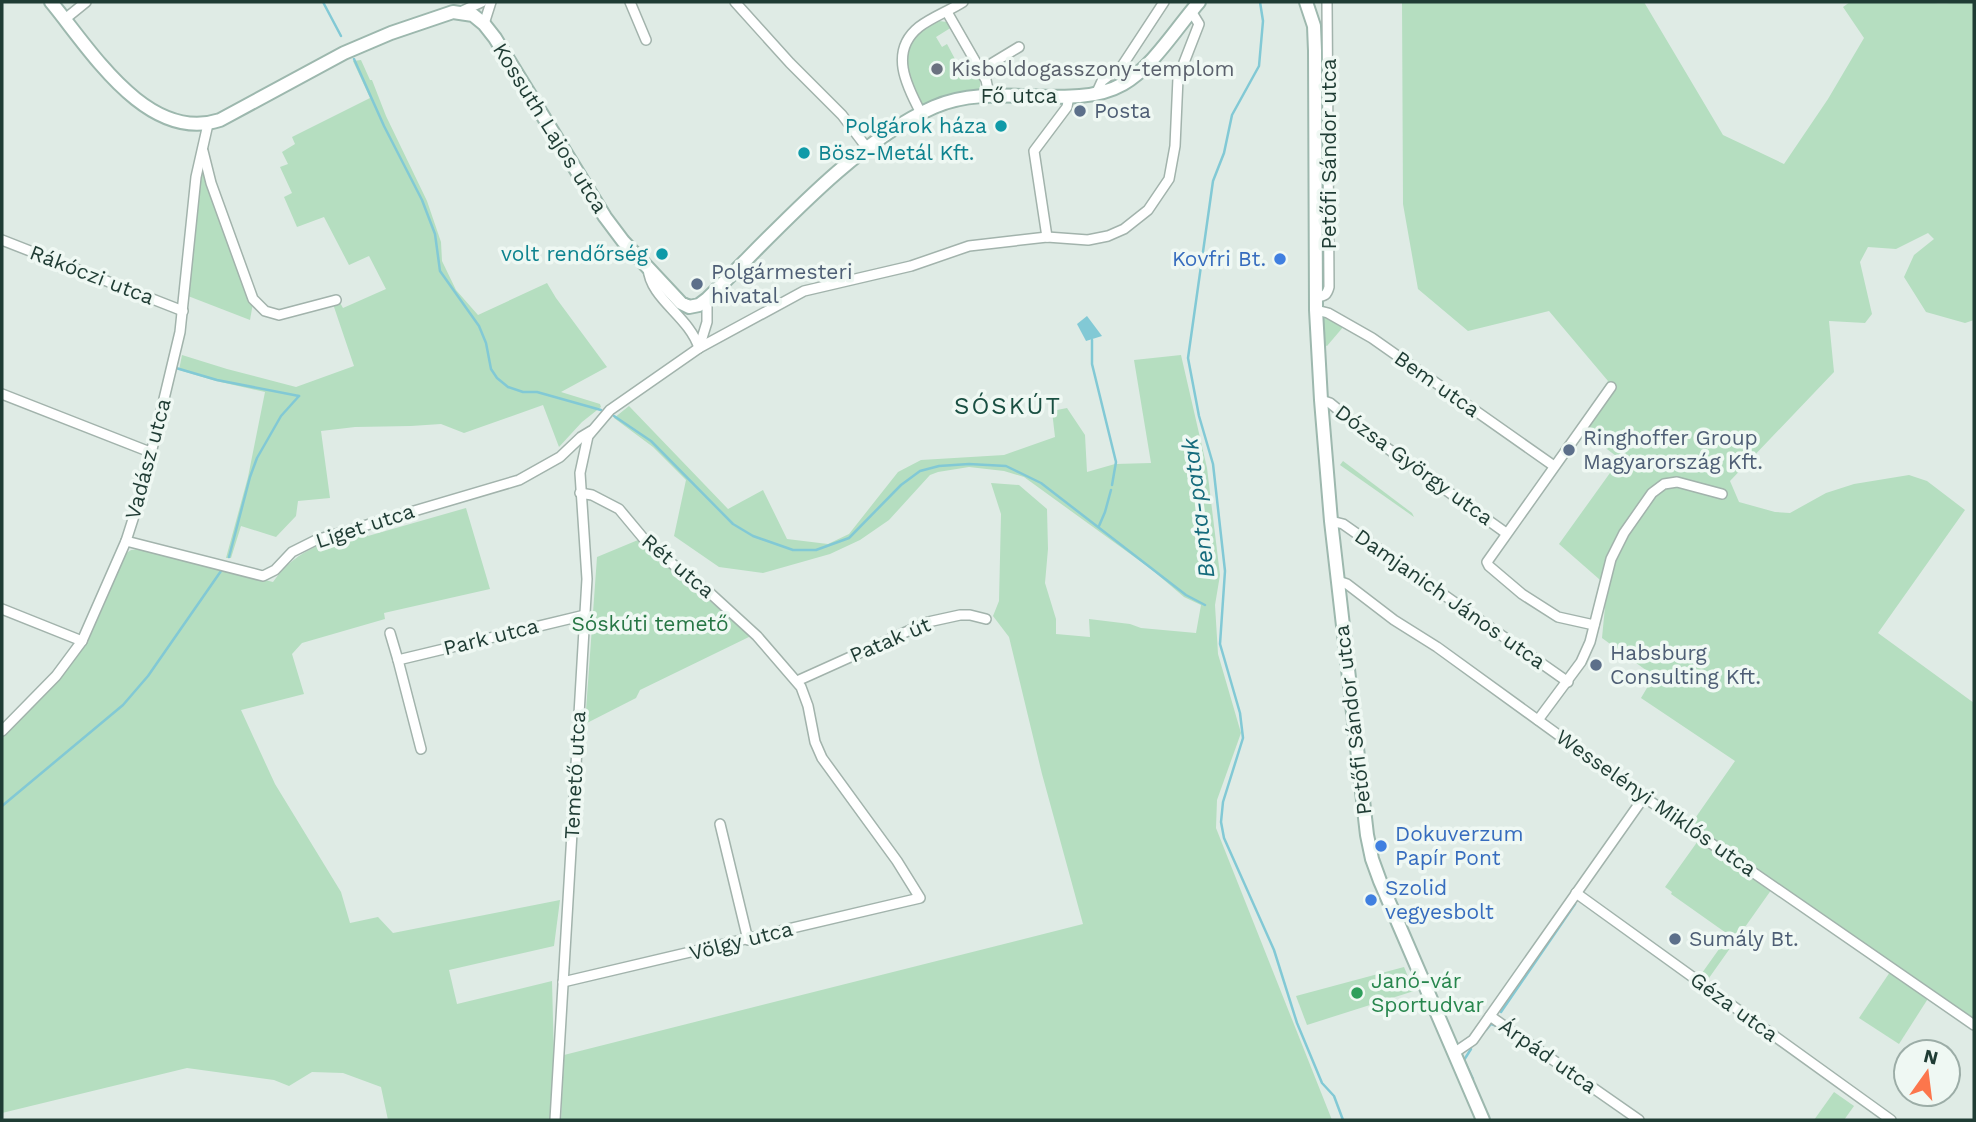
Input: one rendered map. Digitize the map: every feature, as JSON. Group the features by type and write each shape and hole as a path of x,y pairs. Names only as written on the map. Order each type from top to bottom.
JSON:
{"street":[{"path":"51,2 117,81 138,101 174,120 197,125 220,120 349,50 482,2"},
{"path":"65,19 86,2"},
{"path":"460,12 473,15 484,24 491,2"},
{"path":"630,2 646,40"},
{"path":"736,2 790,63 842,115 867,148"},
{"path":"921,113 904,72 904,47 921,26 963,2"},
{"path":"1097,92 1102,81 1122,66 1164,2"},
{"name":"Petőfi Sándor utca","path":"1306,2 1314,26 1315,51 1316,303 1321,400 1331,521 1360,786 1372,859 1483,1120"},
{"name":"Petőfi Sándor utca","path":"1316,303 1324,296 1329,286 1327,2"},
{"name":"Fő utca","path":"707,299 793,214 867,148 921,113 957,98 989,94 1069,96 1114,88 1147,64 1195,6"},
{"name":"Liget utca","path":"126,541 264,576 275,570 292,552 316,540 531,475 592,431 610,410 699,348 804,291 911,266 969,246 1047,237 1088,240 1117,233 1148,210 1166,186 1175,146 1178,78 1199,24 1195,6"},
{"path":"947,12 981,70 989,94"},
{"name":"Kossuth Lajos utca","path":"484,24 605,217 623,241 685,306 694,307 707,299"},
{"path":"981,70 1019,47"},
{"path":"1047,237 1034,151 1067,107 1069,96"},
{"name":"Vadász utca","path":"2,731 56,676 82,641 126,541 142,491 180,332 196,177 208,124"},
{"name":"Vadász utca","path":"202,149 211,183 249,289 257,304 275,315 336,300"},
{"name":"Rákóczi utca","path":"2,240 183,311"},
{"path":"648,268 652,285 695,333 699,348"},
{"path":"699,348 707,322 707,299"},
{"name":"Bem utca","path":"1316,303 1328,313 1372,338 1554,466"},
{"path":"707,322 722,335"},
{"path":"1594,625 1558,617 1522,594 1487,562 1611,387"},
{"path":"2,394 150,452"},
{"name":"Dózsa György utca","path":"1321,400 1330,403 1417,470 1506,533"},
{"name":"Temető utca","path":"555,1120 585,615 586,546 580,494 582,459 592,431"},
{"path":"566,452 582,459"},
{"path":"1538,720 1581,662 1594,625 1611,559 1624,533 1651,493 1664,484 1677,482 1722,494"},
{"name":"Rét utca","path":"580,494 592,495 619,509 652,547 737,617 797,681 805,695 815,742 822,758 897,861 920,898"},
{"name":"Damjanich János utca","path":"1331,521 1343,524 1568,682"},
{"name":"Wesselényi Miklós utca","path":"1338,581 1347,584 1644,797 1974,1025"},
{"path":"2,609 82,641"},
{"name":"Park utca","path":"398,660 585,615"},
{"name":"Patak út","path":"797,681 928,622 960,615 986,620"},
{"path":"390,633 421,749"},
{"path":"1454,1052 1471,1042 1644,797"},
{"path":"720,824 748,940"},
{"name":"Géza utca","path":"1576,893 1891,1120"},
{"name":"Völgy utca","path":"563,982 920,898"},
{"name":"Árpád utca","path":"1490,1016 1639,1120"}],"green space":[{"path":"1402,2 1644,2 1723,135 1784,164 1828,99 1864,38 1843,7 1850,2 1974,2 1974,320 1965,323 1926,312 1904,277 1914,255 1934,239 1928,233 1896,249 1868,247 1860,262 1872,314 1865,323 1829,321 1834,372 1730,481 1739,502 1775,512 1790,513 1826,493 1854,484 1909,475 1927,481 1965,510 1878,633 1974,703 1974,1025 1774,886 1709,978 1702,973 1729,935 1665,887 1700,838 1689,827 1735,761 1641,698 1654,676 1602,638 1607,586 1559,544 1620,459 1578,427 1608,381 1549,311 1468,331 1418,289 1403,204"},
{"path":"939,21 947,22 952,27 936,37 942,47 947,44 956,61 951,63 957,74 973,65 980,77 980,89 952,94 924,107 910,76 907,55 915,37"},
{"path":"361,60 427,201 441,242 442,261 456,290 478,315 547,283 607,367 561,392 600,404 601,407 582,422 559,447 543,405 464,433 441,424 321,431 330,498 298,501 296,516 276,537 241,526 231,558 226,558 248,477 265,392 179,370 182,355 296,387 354,366 333,304 339,301 343,308 386,289 369,256 349,265 324,217 297,227 284,197 292,193 280,167 288,164 282,152 295,144 292,137 370,98 353,61"},
{"path":"203,167 253,303 250,320 188,296 199,177"},
{"path":"1326,315 1344,326 1327,346 1322,344 1322,318"},
{"path":"1181,355 1207,468 1220,575 1215,605 1218,654 1241,733 1217,800 1216,828 1332,1120 561,1120 564,1055 1083,924 1042,774 1009,637 993,616 999,601 1001,514 991,483 1019,485 1047,509 1045,583 1056,619 1056,634 1090,637 1089,619 1141,628 1196,633 1201,605 1184,597 1151,569 1024,477 1004,471 969,467 930,475 889,520 860,540 830,554 763,573 719,567 674,536 686,480 653,447 614,418 629,406 728,509 763,490 787,539 828,544 849,534 898,472 921,460 1004,455 1055,437 1052,411 1067,408 1085,435 1087,472 1115,464 1151,463 1134,360"},
{"path":"1343,461 1412,513 1414,517 1340,465"},
{"path":"466,508 490,589 384,613 385,619 302,643 292,654 304,694 241,710 275,784 341,892 350,923 378,917 393,933 560,900 554,946 449,970 457,1004 552,981 554,1058 551,1120 388,1120 381,1087 343,1073 312,1072 289,1086 274,1080 187,1068 2,1113 2,736 72,662 100,615 125,554 139,549 273,582 292,561 325,543 365,530 368,536"},
{"name":"Sóskúti temető","path":"638,540 751,636 640,690 636,698 585,724 597,557"},
{"name":"Janó-vár Sportudvar","path":"1404,967 1414,991 1307,1025 1296,996"},
{"path":"1890,972 1929,997 1903,1038 1892,1039 1859,1018"},
{"path":"1834,1092 1854,1106 1844,1120 1814,1120"}],"water":[{"path":"1087,316 1102,336 1086,341 1077,324"}],"waterway":[{"path":"323,2 341,36"},
{"name":"Benta-patak","path":"1260,2 1263,21 1259,66 1232,115 1224,153 1213,181 1188,358 1199,416 1213,464 1225,571 1220,644 1240,713 1243,738 1223,802 1221,822 1224,838 1274,950 1297,1023 1322,1083 1334,1096 1343,1120"},
{"path":"354,59 422,200 435,234 440,271 479,326 486,343 491,369 497,378 508,387 523,392 537,392 601,410"},
{"path":"1092,340 1092,364 1116,462 1112,485"},
{"path":"176,368 217,380 299,396"},
{"path":"229,557 257,458 281,416 299,396"},
{"path":"614,416 651,441 733,524 753,536 793,550 816,550 849,538 901,485 920,471 939,466 969,464 1006,466 1041,483 1186,595 1205,605"},
{"path":"1099,526 1111,490"},
{"path":"2,806 123,705 148,676 221,571"},
{"path":"1501,1012 1575,904"},
{"path":"1486,1030 1491,1024 1497,1026"},
{"path":"1471,1049 1464,1060 1473,1079"}],"place":[{"name":"Kisboldogasszony-templom","path":"937,69"},
{"name":"Posta","path":"1080,111"},
{"name":"Polgárok háza","path":"1001,126"},
{"name":"Bösz-Metál Kft.","path":"804,153"},
{"name":"volt rendőrség","path":"662,254"},
{"name":"Kovfri Bt.","path":"1280,259"},
{"name":"Polgármesteri hivatal","path":"697,284"},
{"name":"Ringhoffer Group Magyarország Kft.","path":"1569,450"},
{"name":"Habsburg Consulting Kft.","path":"1596,665"},
{"name":"Dokuverzum Papír Pont","path":"1381,846"},
{"name":"Szolid vegyesbolt","path":"1371,900"},
{"name":"Sumály Bt.","path":"1675,939"},
{"name":"Janó-vár Sportudvar","path":"1357,993"}],"district":[{"name":"SÓSKÚT","path":"1008,406"}]}
